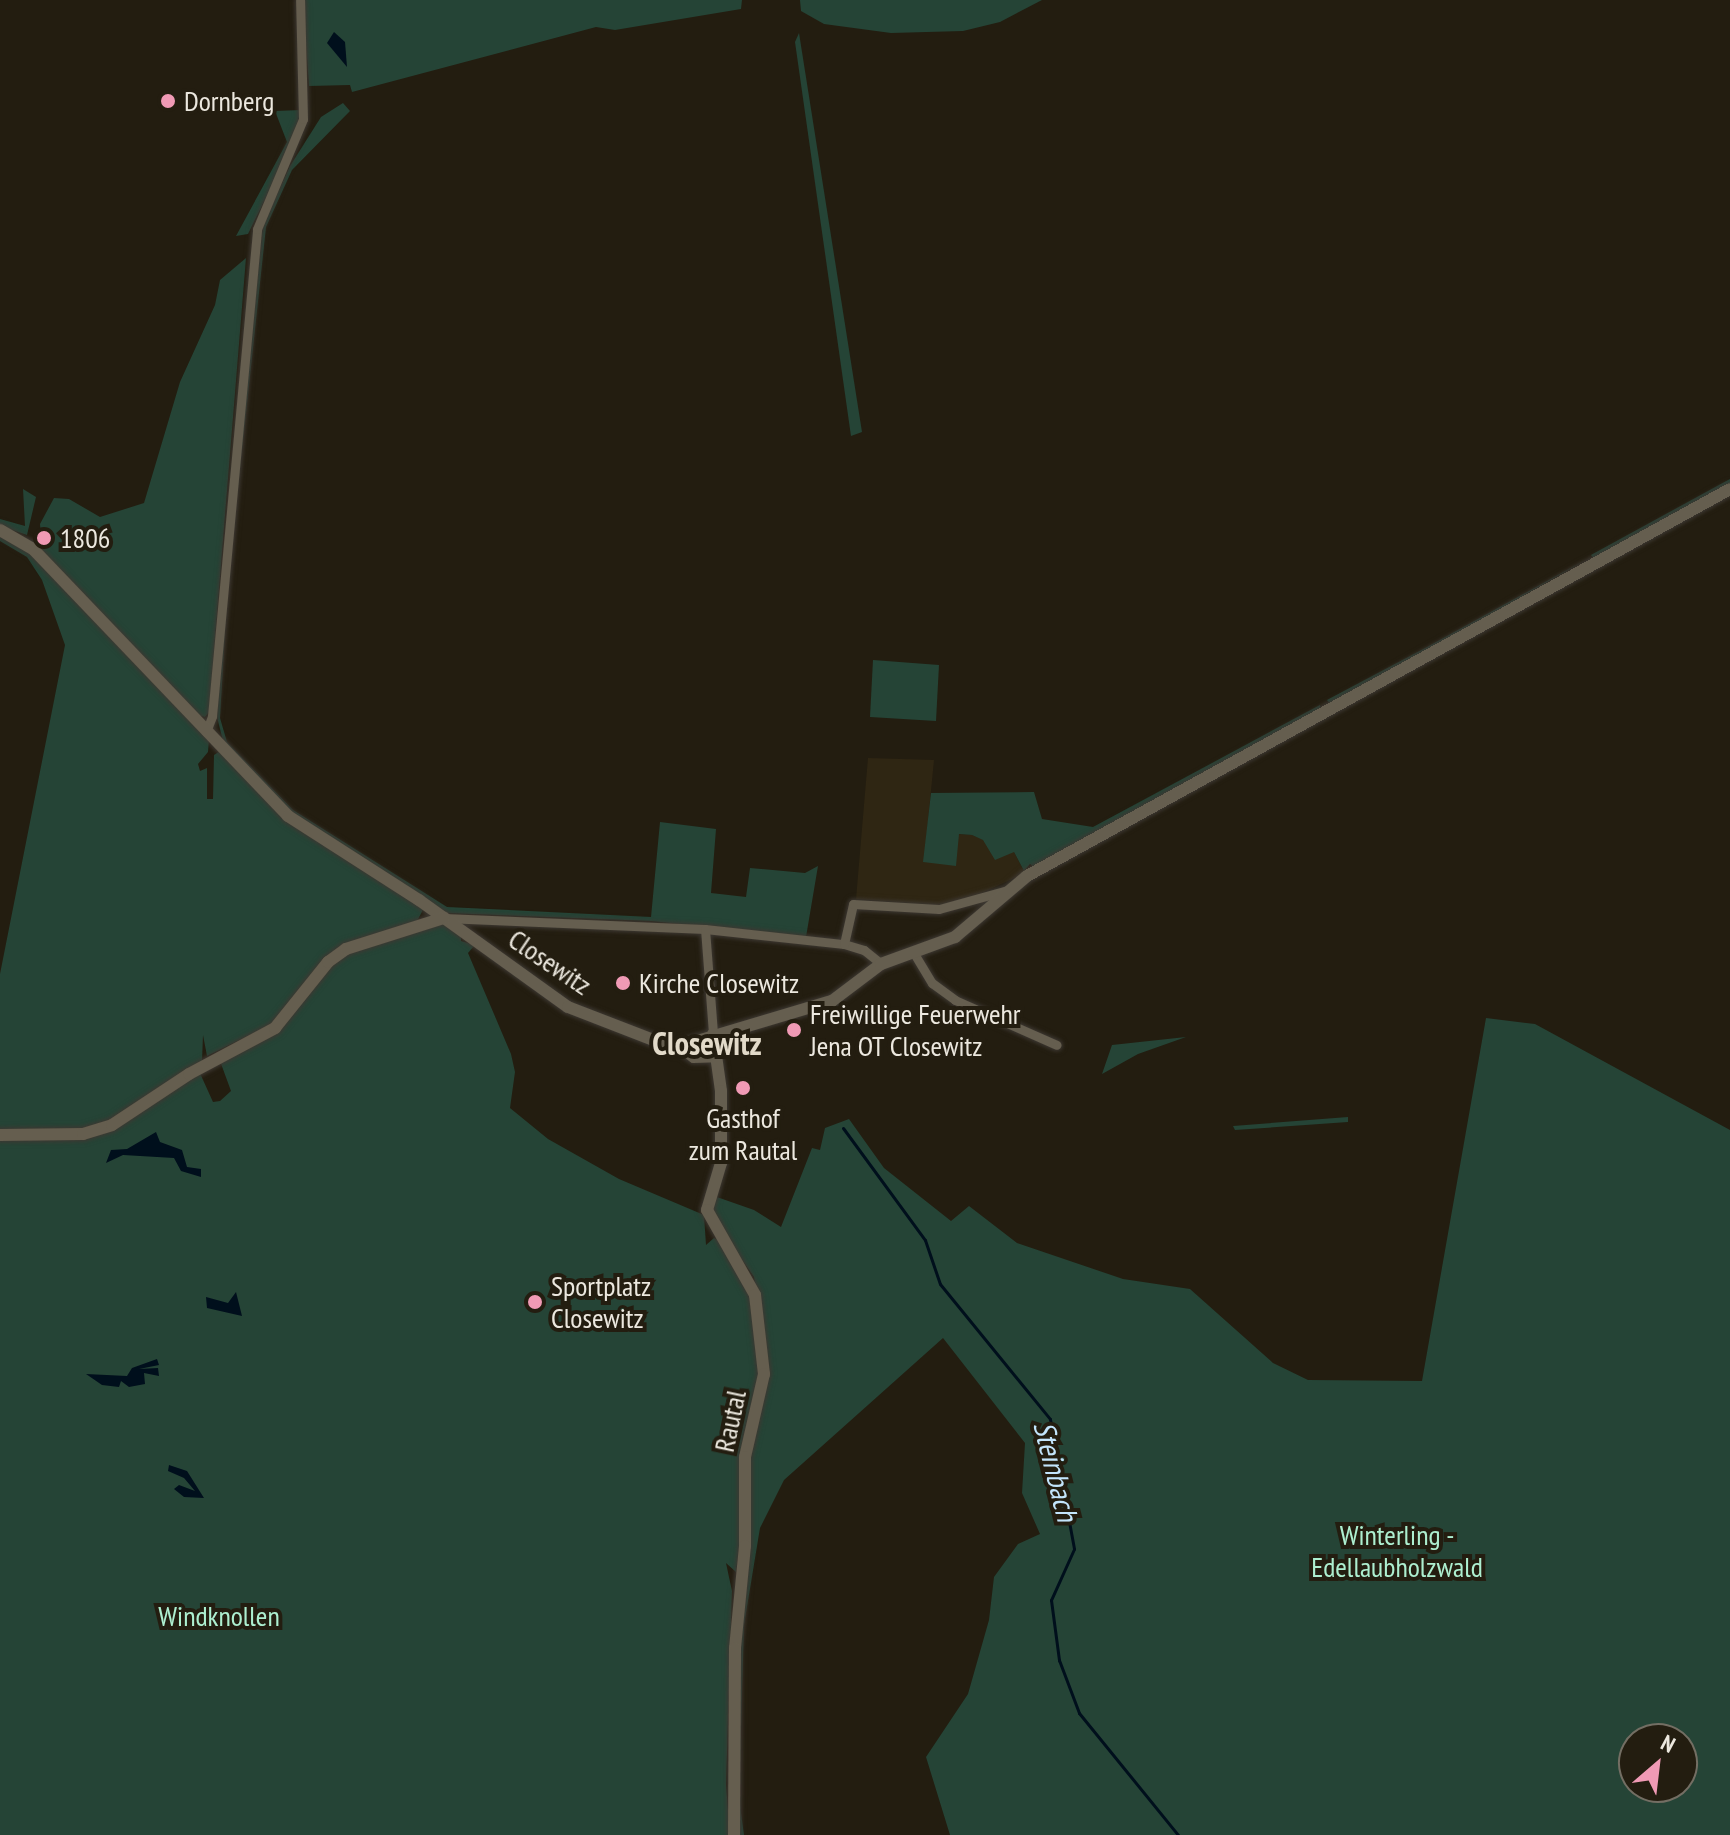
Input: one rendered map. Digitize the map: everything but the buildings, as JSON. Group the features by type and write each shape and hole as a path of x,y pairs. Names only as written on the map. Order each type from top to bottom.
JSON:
{"street":[{"path":"206,732 212,716 257,229 303,119 300,0"},
{"path":"680,1048 713,1034 832,1001 881,964 915,955 955,937 1030,874 1730,489"},
{"name":"Closewitz","path":"0,530 33,549 288,816 444,918 568,1007 657,1044 680,1048 693,1058 717,1057"},
{"path":"844,944 853,904 939,909 1008,890"},
{"path":"0,1135 96,1132 205,1064 283,1021 328,962 346,949 444,918 705,929 844,944 864,950 881,964"},
{"path":"705,929 713,1034"},
{"path":"915,955 932,983 955,1000 1057,1045"},
{"name":"Rautal","path":"713,1034 717,1057 721,1163 707,1210 755,1295 764,1374 745,1457 745,1546 735,1648 734,1835"}],"shaded area":[{"path":"868,758 934,760 924,862 959,834 972,835 1014,852 1025,873 973,897 938,905 856,899"}],"green space":[{"path":"303,0 742,0 741,9 615,30 596,27 352,92 350,85 309,86"},
{"path":"800,0 1042,0 1000,22 963,31 891,33 824,24 801,11"},
{"path":"799,33 862,432 851,436 795,42"},
{"path":"343,103 350,111 292,170 266,227 228,581 220,718 227,742 293,810 447,907 651,917 660,822 716,829 711,893 746,897 750,868 805,873 818,866 806,937 651,921 446,913 290,813 224,745 217,717 223,609 263,225 290,166 321,117"},
{"path":"301,110 291,147 248,234 236,236 287,142 275,111"},
{"path":"246,258 209,712 205,717 196,715 42,550 40,524 54,498 69,499 100,517 144,503 180,382 215,305 220,280"},
{"path":"1730,479 1730,485 1594,559 1591,555"},
{"path":"23,489 36,497 27,535 0,526 0,519 25,526"},
{"path":"0,535 29,553 209,740 208,752 198,764 200,771 207,768 207,799 213,799 214,755 220,751 267,801 424,908 417,921 343,946 280,1020 207,1056 203,1035 202,1062 111,1121 86,1129 0,1130 0,974 65,645 42,580 27,557 0,541"},
{"path":"1587,559 1332,706 1327,700 1427,647"},
{"path":"873,660 939,665 936,721 870,717"},
{"path":"1320,705 1321,711 1034,867 1030,864 1024,871 1014,852 995,860 983,840 972,835 959,834 956,866 923,862 931,793 1034,792 1042,819 1093,827"},
{"name":"Windknollen","path":"435,924 446,925 461,934 461,941 475,945 468,953 511,1054 515,1072 510,1108 548,1139 619,1179 704,1215 706,1245 714,1238 720,1241 751,1295 759,1354 757,1396 736,1572 726,1563 732,1591 726,1785 730,1835 0,1835 0,1138 76,1138 199,1071 213,1102 220,1101 231,1091 220,1061 277,1031 324,973 348,953"},
{"name":"Winterling - Edellaubholzwald","path":"1486,1018 1535,1024 1730,1130 1730,1835 950,1835 926,1757 968,1694 989,1620 994,1577 1018,1544 1040,1534 1022,1493 1025,1443 943,1338 784,1480 760,1528 744,1625 739,1798 744,1835 739,1835 736,1818 739,1648 748,1558 748,1456 768,1374 754,1277 718,1225 712,1212 714,1196 754,1210 781,1227 812,1148 820,1150 825,1128 849,1119 884,1168 951,1221 969,1206 1017,1243 1123,1279 1190,1289 1273,1363 1308,1380 1422,1381"},
{"path":"1186,1037 1138,1054 1102,1074 1112,1045"},
{"path":"1348,1117 1348,1122 1235,1130 1233,1126"}],"water":[{"path":"334,32 345,42 347,67 327,43"},
{"path":"156,1132 160,1142 182,1150 187,1167 201,1169 201,1177 181,1171 174,1158 123,1155 106,1163 111,1150 127,1149"},
{"path":"236,1292 242,1316 207,1308 206,1297 228,1303"},
{"path":"157,1359 159,1365 139,1369 158,1368 159,1376 144,1373 145,1384 129,1387 121,1381 119,1387 102,1385 86,1374 127,1376 132,1368"},
{"path":"169,1465 187,1471 204,1498 184,1497 174,1489 179,1485 195,1491 184,1478 168,1471"}],"waterway":[{"name":"Steinbach","path":"843,1128 925,1240 940,1284 1050,1419 1074,1549 1051,1600 1059,1660 1079,1713 1178,1835"}],"place":[{"name":"Dornberg","path":"168,101"},
{"name":"1806","path":"44,538"},
{"name":"Kirche Closewitz","path":"623,983"},
{"name":"Freiwillige Feuerwehr Jena OT Closewitz","path":"794,1030"},
{"name":"Gasthof zum Rautal","path":"743,1088"},
{"name":"Sportplatz Closewitz","path":"535,1302"}],"district":[{"name":"Closewitz","path":"707,1043"}]}
